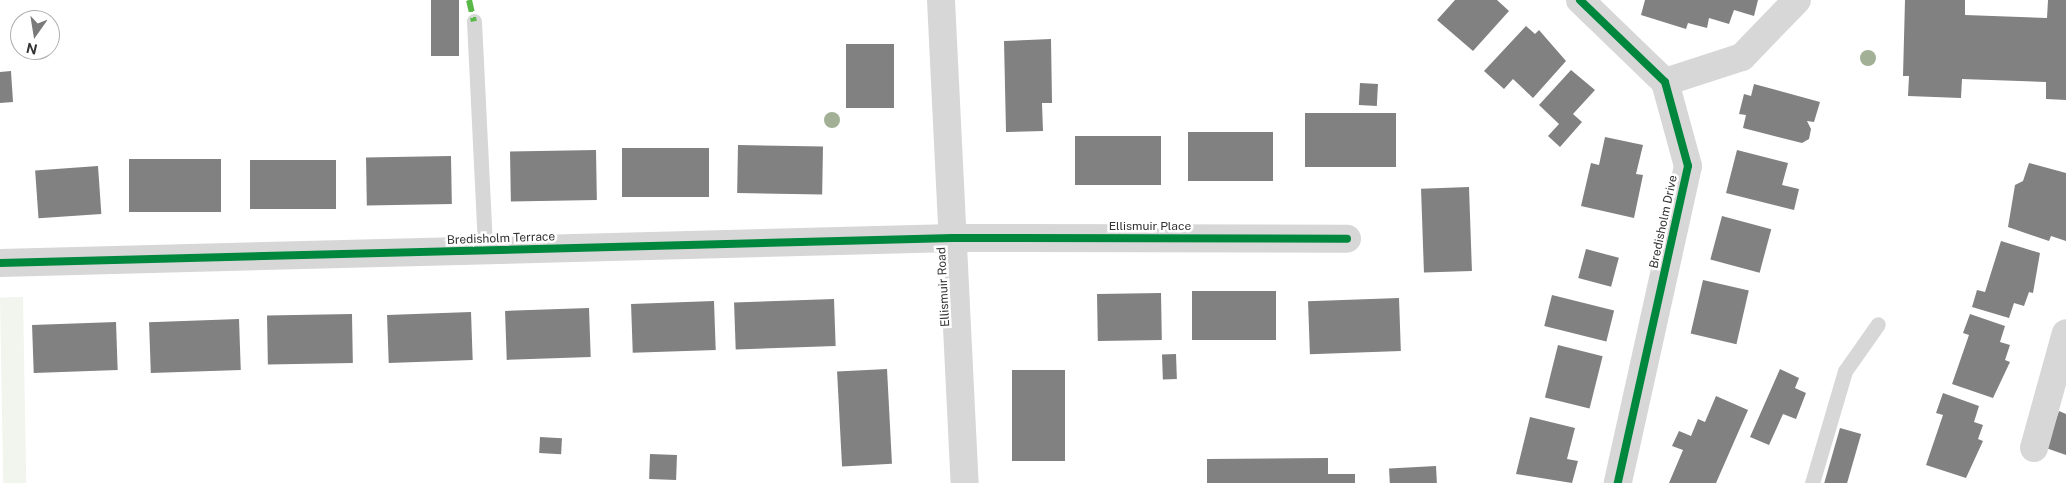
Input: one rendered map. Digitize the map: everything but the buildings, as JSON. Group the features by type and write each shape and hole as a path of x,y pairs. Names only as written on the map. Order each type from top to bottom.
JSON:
{"street":[{"name":"Ellismuir Road","path":"941,0 964,483"},
{"path":"1580,0 1665,82 1742,57 1797,0"},
{"name":"Bredisholm Drive","path":"1618,483 1688,166 1665,82"},
{"name":"Ellismuir Place","path":"953,238 1348,238"},
{"name":"Bredisholm Terrace","path":"0,263 953,238"},
{"path":"2034,448 2066,333"}],"lane":[{"path":"474,21 485,250"},
{"path":"1812,483 1845,371 1878,324"}],"shaded area":[{"path":"0,297 23,297 26,483 3,483"}],"marked path":[{"path":"469,0 474,21"}],"cycle path":[{"path":"1580,0 1665,82 1688,166 1618,483"},
{"path":"0,263 953,238 1347,239"}]}
